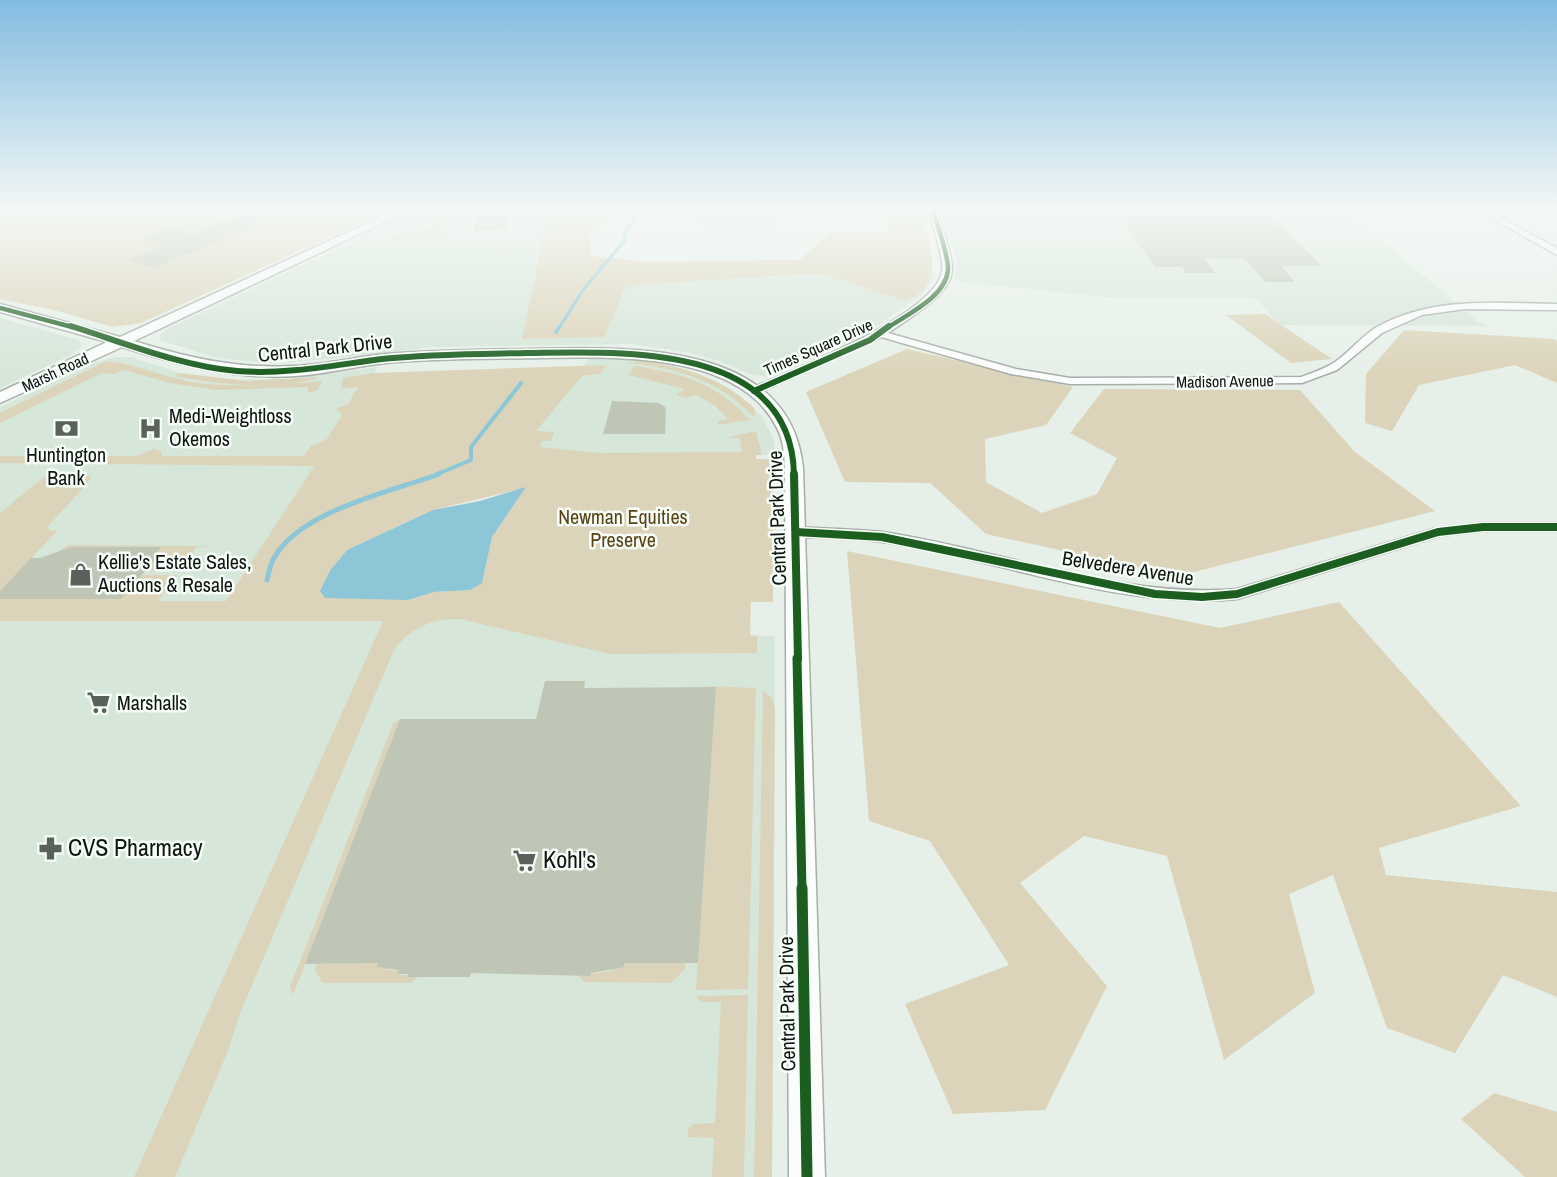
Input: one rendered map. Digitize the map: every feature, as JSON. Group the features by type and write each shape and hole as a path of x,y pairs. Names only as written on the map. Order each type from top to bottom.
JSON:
{"street":[{"name":"Marsh Road","path":"0,398 285,265"},
{"name":"Times Square Drive","path":"754,391 882,334 933,296 946,277 948,265"},
{"name":"Madison Avenue","path":"882,334 995,367 1070,381 1280,381 1302,380 1323,373 1343,362 1377,331 1419,313 1445,308 1556,307"},
{"name":"Central Park Drive","path":"0,308 121,341 201,366 258,372 296,370 416,356 637,352 701,364 727,375 754,391 778,414 790,436 794,468 807,1177"},
{"name":"Belvedere Avenue","path":"796,532 882,537 1155,594 1202,597 1237,594 1438,532 1483,527 1557,527"}],"shaded area":[{"path":"303,265 538,265 533,287 841,265 904,265 936,275 921,295 857,340 763,376 752,375 719,361 686,352 630,344 433,347 317,360 266,363 213,357 160,340 160,335 167,329"},
{"path":"957,265 1411,265 1479,322 1490,326 1279,325 1256,298 1104,297 955,281"},
{"path":"0,318 79,340 82,346 71,355 0,388"},
{"path":"115,357 130,357 187,375 226,380 288,379 378,367 214,621 411,621 426,614 611,634 775,636 772,1177 0,1177 0,407 94,363"},
{"path":"589,359 638,360 669,365 698,374 729,388 761,415 773,438 776,455 504,454"}],"green space":[{"path":"0,265 268,265 141,323 113,327 54,310 0,299"},
{"path":"538,265 932,265 931,276 926,287 917,295 902,300 819,273 633,285 624,290 604,337 522,339"},
{"path":"1265,314 1332,359 1291,363 1226,315"},
{"path":"1404,330 1553,339 1557,341 1557,383 1515,365 1419,385 1392,431 1365,423 1366,374"},
{"path":"907,349 1073,387 1046,425 985,439 986,482 1042,513 1097,494 1117,458 1070,433 1104,389 1300,390 1355,452 1435,511 1178,576 986,534 930,483 845,482 806,392"},
{"path":"106,361 127,364 177,379 221,385 254,386 322,381 318,390 307,393 308,387 216,390 170,383 124,370 113,374 102,373 0,423 0,413"},
{"path":"641,361 687,370 715,381 754,408 755,415 753,417 727,394 696,378 663,368 628,363"},
{"name":"Newman Equities Preserve","path":"605,365 602,373 582,376 536,431 554,432 551,441 542,441 540,447 599,453 742,452 740,438 725,438 756,431 762,455 756,455 756,459 773,459 773,602 751,602 750,635 757,636 757,653 610,654 460,619 441,620 423,626 400,642 394,650 239,1016 228,1051 175,1177 134,1177 383,621 0,621 0,599 121,599 139,576 144,575 177,575 158,601 226,601 314,466 0,463 0,456 136,456 154,449 161,451 162,456 304,456 311,446 327,439 342,415 336,409 348,404 358,387 342,389 343,378 374,373","holes":["525,488 492,537 470,590 434,592 408,600 331,569 347,550 433,510"]},
{"path":"634,366 682,376 712,389 725,397 749,420 718,425 717,422 728,419 715,406 697,395 685,398 677,395 685,389 628,375"},
{"path":"180,373 247,381 320,377 286,384 248,385 175,376"},
{"path":"60,472 91,476 87,484 48,526 49,530 57,531 0,591 0,513 44,477"},
{"path":"68,545 213,546 197,547 179,571 146,571 161,547 71,547 57,552"},
{"path":"847,551 1220,628 1339,602 1521,806 1379,848 1386,875 1557,892 1557,997 1503,975 1455,1053 1387,1028 1333,875 1289,894 1315,993 1224,1060 1167,856 1084,836 1020,883 1107,986 1045,1110 953,1114 905,1004 1009,965 930,841 869,821"},
{"path":"708,686 756,688 748,989 696,990 716,688"},
{"path":"763,691 772,698 775,708 772,1177 754,1177"},
{"path":"400,719 293,995 290,987 393,724"},
{"path":"378,963 388,967 388,970 399,970 398,974 418,977 411,983 323,983 315,970 317,964"},
{"path":"624,963 685,963 685,969 671,983 584,982 579,976 613,970 614,967 624,967"},
{"path":"748,995 744,1177 712,1177 714,1138 689,1137 687,1131 693,1124 715,1123 721,1002 701,1002 696,996"},
{"path":"1494,1093 1557,1112 1557,1177 1525,1177 1461,1119"}],"water":[{"path":"526,487 492,537 482,583 470,590 434,592 408,600 325,598 320,591 331,569 347,550 433,510 480,501"}],"building":[{"path":"144,265 161,265 154,268"},
{"path":"1154,265 1209,265 1215,273 1186,273 1182,267 1155,267"},
{"path":"1250,265 1322,266 1281,266 1295,282 1265,282"},
{"path":"612,401 662,405 666,408 665,434 603,434"},
{"name":"Kellie's Estate Sales, Auctions & Resale","path":"71,547 161,547 153,558 157,558 121,599 0,599 0,591 31,558 40,558"},
{"name":"Kohl's","path":"545,681 585,681 584,688 716,687 698,963 624,963 624,967 591,973 590,976 471,973 470,977 407,977 408,974 397,974 399,970 377,967 378,963 305,964 400,719 536,719"}],"waterway":[{"path":"559,328 583,290 604,265"},
{"path":"556,332 560,326"},
{"path":"435,475 471,460 471,447 521,383"},
{"path":"267,580 274,558 287,541 304,527 349,505 439,474"}],"cycle path":[{"path":"754,391 870,340 933,296 943,284 948,270 947,265"},
{"path":"0,308 53,321 186,362 237,371 296,371 432,355 615,352 674,358 714,369 754,391 773,409 786,428 792,445 794,468 807,1177"},
{"path":"796,532 882,537 1155,594 1202,597 1237,594 1438,532 1483,527 1557,527"}],"place":[{"name":"Huntington Bank","path":"66,428"},
{"name":"Medi-Weightloss Okemos","path":"151,428"},
{"name":"Kellie's Estate Sales, Auctions & Resale","path":"80,574"},
{"name":"Marshalls","path":"99,703"},
{"name":"CVS Pharmacy","path":"50,848"},
{"name":"Kohl's","path":"525,860"}]}
